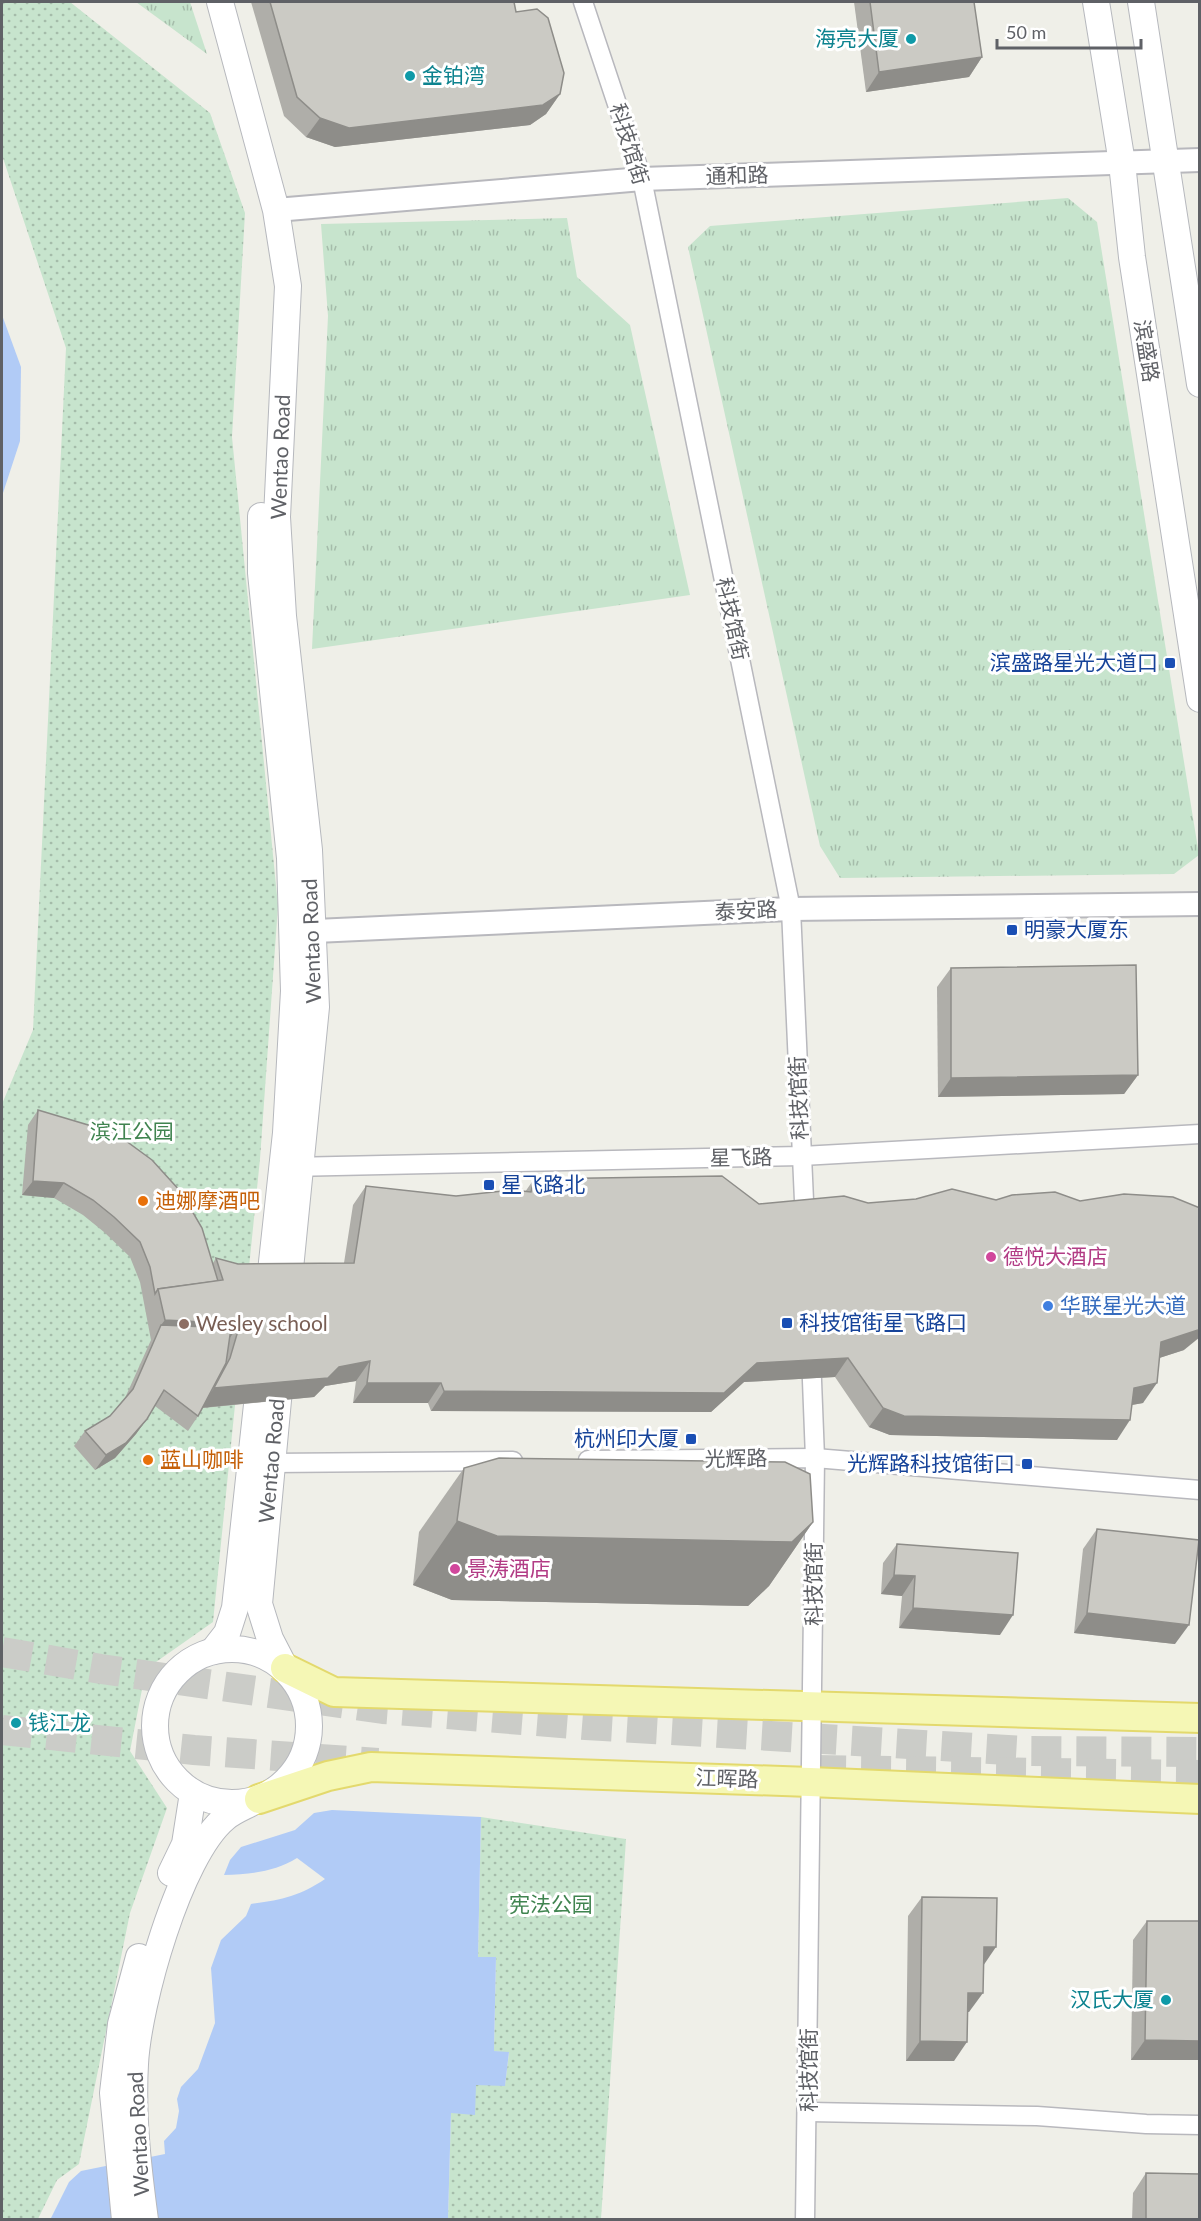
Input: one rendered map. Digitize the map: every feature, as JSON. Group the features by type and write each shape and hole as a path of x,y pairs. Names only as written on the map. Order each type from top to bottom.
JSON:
{"main road":[{"name":"Wentao Road","path":"213,1651 227,1633 235,1608 275,1332 291,1168 294,991 303,932 290,858 261,573 261,492 276,210 220,2"},
{"name":"滨盛路","path":"1096,2 1122,164 1132,257 1200,699"},
{"path":"1142,2 1200,384"},
{"name":"Wentao Road","path":"275,1332 271,1463 260,1604 270,1639 285,1668"},
{"path":"285,1668 306,1699 310,1722 308,1744 299,1766 282,1786 259,1799 237,1803 214,1801 193,1793 173,1776 160,1754 155,1729 158,1702 170,1680 189,1661 213,1651 246,1650 263,1654 285,1668 334,1692 1200,1718"},
{"name":"江晖路","path":"259,1799 328,1776 371,1767 810,1782 1200,1799"},
{"name":"Wentao Road","path":"145,2220 125,2122 113,2093 121,2024 134,1971 159,1901 185,1844 193,1793"},
{"name":"Wentao Road","path":"125,2220 125,2122 148,1987 160,1942 203,1845 225,1818 259,1799"}],"street":[{"name":"科技馆街","path":"583,2 642,179 791,909 806,1238"},
{"name":"通和路","path":"276,210 642,179 1200,160"},
{"name":"泰安路","path":"303,932 791,909 1200,904"},
{"name":"星飞路","path":"291,1168 802,1156 1200,1134"},
{"name":"科技馆街","path":"805,2220 809,2112 810,1782 813,1708 815,1458 810,1336"},
{"name":"光辉路","path":"567,1460 815,1458 1200,1490"},
{"path":"271,1463 532,1460"},
{"path":"809,2112 1037,2116 1146,2124 1200,2125"}],"green space":[{"name":"滨江公园","path":"2,2 70,2 210,113 245,213 232,437 278,906 260,1159 213,1622 146,1669 130,1751 167,1808 130,1913 79,2164 57,2180 38,2219 2,2220 2,1104 33,1030 66,348 2,155"},
{"path":"136,2 190,2 207,54"},
{"path":"1068,198 1097,222 1199,855 1174,874 840,878 820,846 688,247 710,226"},
{"path":"567,218 577,277 630,325 690,595 312,649 328,316 321,224"},
{"name":"宪法公园","path":"481,1817 626,1839 601,2219 448,2220 451,2112 476,2085 505,2085 509,2053 494,2051 496,1957 478,1957"}],"water":[{"path":"2,315 21,367 20,441 2,496"},
{"path":"332,1810 481,1817 478,1957 496,1957 494,2051 509,2052 505,2086 476,2085 475,2115 451,2113 448,2219 50,2220 69,2182 81,2171 165,2154 164,2141 176,2128 179,2111 177,2099 181,2087 198,2069 215,2023 211,1968 221,1940 246,1916 251,1904 290,1896 307,1890 325,1879 297,1858 271,1869 224,1875 230,1860 241,1847 295,1830 314,1813"}],"building":[{"name":"金铂湾","path":"270,2 514,2 516,12 537,9 548,18 564,73 560,94 543,105 349,128 320,118 297,97"},
{"name":"海亮大厦","path":"870,2 974,2 982,57 879,72"},
{"path":"1136,965 1138,1075 951,1078 951,968"},
{"path":"38,1110 115,1133 152,1160 181,1192 202,1228 218,1281 158,1289 155,1294 150,1267 140,1242 114,1217 93,1200 64,1183 33,1181"},
{"path":"722,1176 759,1204 844,1196 868,1203 916,1199 952,1189 996,1200 1012,1195 1055,1192 1080,1201 1124,1194 1173,1197 1200,1208 1200,1329 1161,1342 1157,1383 1134,1388 1130,1420 904,1416 883,1408 848,1358 757,1363 724,1393 444,1391 441,1383 367,1383 370,1361 339,1367 328,1378 214,1388 230,1358 240,1324 165,1320 158,1289 223,1280 216,1258 238,1264 354,1263 366,1186 456,1196 513,1190 531,1192 534,1179"},
{"path":"161,1325 231,1328 226,1363 198,1416 164,1390 147,1419 126,1443 106,1455 85,1431 110,1416 133,1389"},
{"path":"499,1458 785,1462 810,1474 813,1522 792,1542 497,1536 457,1521 464,1468"},
{"path":"1097,1529 1199,1540 1189,1625 1087,1613"},
{"path":"897,1544 1018,1553 1013,1615 913,1608 915,1576 894,1575"},
{"path":"922,1897 997,1898 996,1947 984,1947 983,1993 968,1993 967,2042 920,2041"},
{"name":"汉氏大厦","path":"1147,1921 1200,1921 1200,2041 1145,2040"},
{"path":"1146,2173 1200,2174 1200,2220 1146,2220"}],"tunnel":[{"path":"2,1652 101,1669 383,1709 586,1725 1026,1751 1200,1752"},
{"path":"2,1730 194,1750 378,1763"},
{"path":"816,1770 1200,1775"}],"place":[{"name":"海亮大厦","path":"911,39"},
{"name":"金铂湾","path":"410,76"},
{"name":"滨盛路星光大道口","path":"1170,663"},
{"name":"明豪大厦东","path":"1012,930"},
{"name":"星飞路北","path":"489,1185"},
{"name":"迪娜摩酒吧","path":"143,1201"},
{"name":"德悦大酒店","path":"991,1257"},
{"name":"华联星光大道","path":"1048,1306"},
{"name":"科技馆街星飞路口","path":"787,1323"},
{"name":"Wesley school","path":"184,1324"},
{"name":"杭州印大厦","path":"691,1439"},
{"name":"蓝山咖啡","path":"148,1460"},
{"name":"光辉路科技馆街口","path":"1027,1464"},
{"name":"景涛酒店","path":"455,1569"},
{"name":"钱江龙","path":"16,1723"},
{"name":"汉氏大厦","path":"1166,2000"}]}
